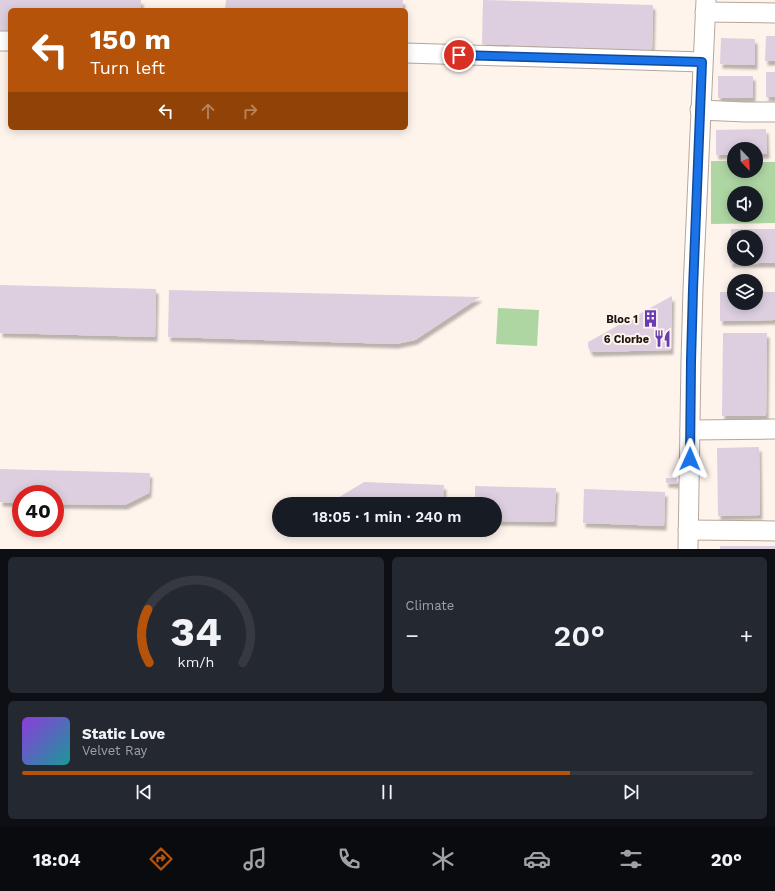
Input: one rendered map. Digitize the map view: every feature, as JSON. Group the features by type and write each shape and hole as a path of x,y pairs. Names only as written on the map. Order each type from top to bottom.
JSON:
{"street":[{"path":"688,549 693,289 705,6 775,13"},
{"path":"408,53 702,62"},
{"path":"700,110 775,112"},
{"path":"690,430 775,429"},
{"path":"688,530 775,531"}],"green space":[{"path":"711,161 727,161 727,178 763,178 763,162 775,162 775,223 711,224"},
{"path":"498,308 539,310 537,346 496,344"}],"building":[{"path":"0,0 141,0 141,8 8,8 8,32 0,32"},
{"path":"226,0 403,0 402,8 225,8"},
{"path":"483,0 653,5 652,50 482,44"},
{"path":"766,36 775,36 775,61 765,61"},
{"path":"721,38 755,39 755,65 720,64"},
{"path":"766,72 775,72 775,97 766,97"},
{"path":"718,76 753,76 753,98 718,98"},
{"path":"766,129 767,154 763,154 763,142 727,142 727,154 716,155 716,130"},
{"path":"731,229 775,229 775,263 763,263 763,230"},
{"path":"0,285 156,289 155,337 0,333"},
{"path":"169,290 480,297 415,340 396,344 168,337"},
{"path":"720,292 727,292 727,310 763,310 763,292 775,292 775,320 720,321"},
{"name":"Bloc 1","path":"672,296 671,350 591,352 588,347 588,342"},
{"path":"723,333 767,333 766,416 722,416"},
{"path":"759,447 760,515 718,516 717,448"},
{"path":"0,469 150,473 149,493 125,505 64,504 64,485 12,485 12,503 0,502"},
{"path":"666,478 677,478 677,484 666,483"},
{"path":"364,482 444,485 443,497 340,497"},
{"path":"475,486 556,488 554,522 502,521 502,497 475,497"},
{"path":"584,489 665,492 664,526 583,523"},
{"path":"720,546 775,546 775,549 720,549"}],"place":[{"name":"Bloc 1","path":"651,319"},
{"name":"6 Ciorbe","path":"662,339"}],"route":[{"path":"459,55 702,62 693,289 690,459"}]}
